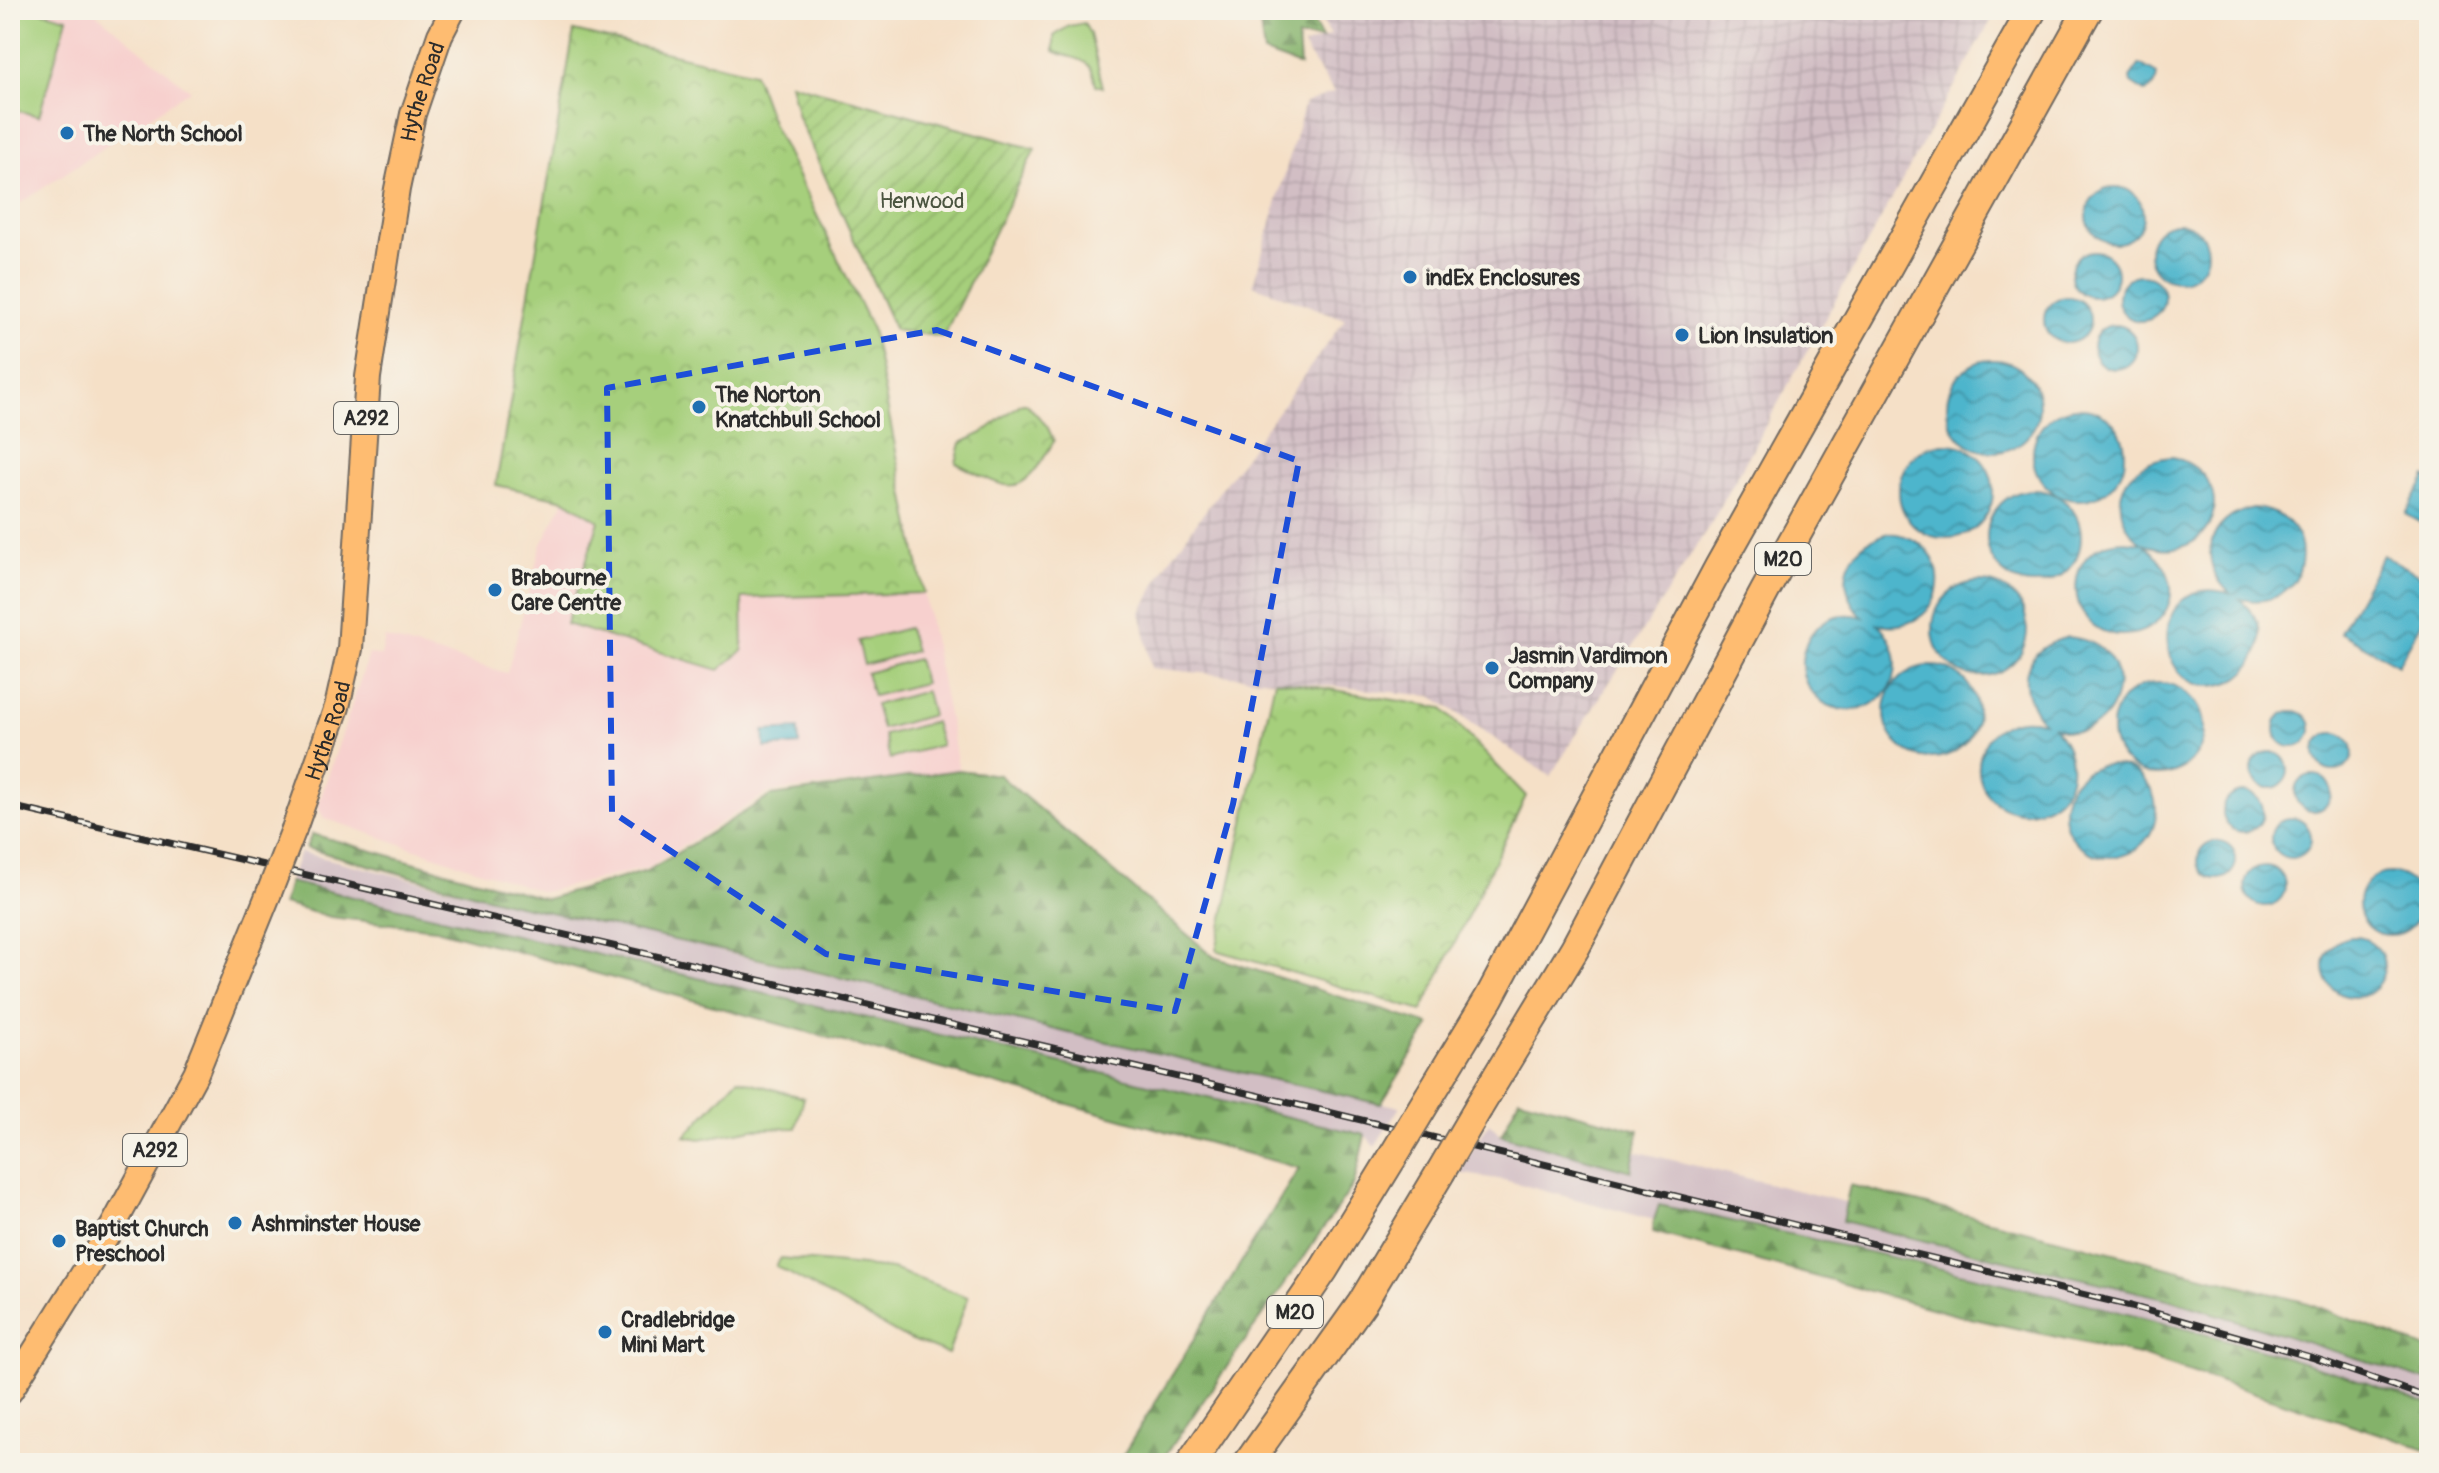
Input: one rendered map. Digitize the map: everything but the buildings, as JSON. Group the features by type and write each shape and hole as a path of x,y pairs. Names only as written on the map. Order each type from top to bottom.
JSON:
{"highway":[{"name":"M20","path":"1191,1463 1324,1269 1489,998 1719,567 2032,10"},
{"name":"M20","path":"1248,1463 1362,1303 1575,948 1765,591 2088,10"}],"main road":[{"name":"Hythe Road","path":"10,1391 113,1226 196,1073 294,829 337,707 350,649 368,377 397,189 413,114 440,35 453,10"}],"highlighted area":[{"path":"937,330 1299,461 1233,804 1175,1011 826,954 612,812 607,388"}],"shaded area":[{"name":"The North School","path":"10,10 92,10 190,90 10,210"},
{"path":"1315,10 1997,10 1713,520 1550,776 1432,696 1151,668 1141,612 1168,562 1345,319 1253,285 1305,103 1334,92 1303,46 1331,35"},
{"name":"The Norton Knatchbull School","path":"574,31 754,73 773,125 872,329 959,770 770,792 647,868 543,892 324,818 319,803 369,654 381,656 385,638 507,673 541,546 564,501 496,485"},
{"path":"300,852 509,903 1400,1107 1375,1146 1365,1135 289,882"},
{"path":"1489,1123 1501,1135 1630,1171 1635,1151 1845,1202 1843,1221 2172,1300 2429,1381 2429,1405 2205,1335 1970,1275 1660,1205 1654,1220 1504,1180 1458,1173"}],"green space":[{"path":"10,10 38,10 67,18 39,116 10,109"},
{"path":"1258,10 1307,10 1322,38 1298,38 1300,66 1264,53"},
{"path":"1084,23 1090,34 1103,87 1096,85 1091,68 1082,60 1054,51 1054,36 1069,26"},
{"path":"574,31 754,73 773,125 872,329 924,593 742,598 743,650 719,670 566,624 599,521 565,500 496,485"},
{"name":"Henwood","path":"790,83 1035,149 943,337 895,330 798,117"},
{"path":"1026,403 1047,426 1054,441 1032,474 1013,485 1002,484 956,463 961,443 982,433"},
{"path":"908,628 915,651 864,665 858,641"},
{"path":"917,659 924,683 873,696 866,673"},
{"path":"1275,680 1442,708 1526,796 1422,1011 1216,950"},
{"path":"926,691 932,715 882,729 875,705"},
{"path":"934,722 941,745 890,759 884,735"},
{"path":"958,770 999,775 1214,957 1430,1025 1381,1104 509,903 306,848 312,834 546,899 647,871 771,796"},
{"path":"289,882 1365,1135 1354,1184 1160,1463 1118,1463 1299,1168 436,929 330,917 283,904"},
{"path":"738,1079 804,1098 796,1128 753,1129 700,1139 685,1136"},
{"path":"1519,1098 1639,1130 1631,1171 1501,1135"},
{"path":"1850,1185 2308,1303 2429,1350 2429,1381 2172,1300 1842,1221"},
{"path":"1659,1205 2091,1305 2219,1338 2346,1376 2429,1405 2429,1450 2139,1355 1956,1315 1653,1232"},
{"path":"781,1258 892,1269 968,1297 948,1354 902,1336 776,1266"}],"water":[{"path":"2140,64 2157,74 2154,85 2145,92 2131,83 2130,78"},
{"path":"2115,187 2135,195 2143,215 2135,235 2115,243 2095,235 2087,215 2095,195"},
{"path":"2178,223 2199,231 2207,252 2199,273 2178,281 2157,273 2149,252 2157,231"},
{"path":"2094,251 2110,258 2117,274 2110,290 2094,297 2078,290 2071,274 2078,258"},
{"path":"2141,275 2157,282 2164,298 2157,314 2141,321 2125,314 2118,298 2125,282"},
{"path":"2067,297 2084,303 2090,320 2084,337 2067,343 2050,337 2044,320 2050,303"},
{"path":"2115,325 2131,331 2137,347 2131,363 2115,369 2099,363 2093,347 2099,331"},
{"path":"1993,360 2011,363 2026,373 2036,388 2039,406 2036,424 2026,439 2011,449 1993,452 1975,449 1960,439 1950,424 1947,406 1950,388 1960,373 1975,363"},
{"path":"2079,408 2097,412 2111,422 2121,436 2125,454 2121,472 2111,486 2097,496 2079,500 2061,496 2047,486 2037,472 2033,454 2037,436 2047,422 2061,412"},
{"path":"1946,444 1964,447 1979,458 1990,473 1993,491 1990,509 1979,524 1964,535 1946,538 1928,535 1913,524 1902,509 1899,491 1902,473 1913,458 1928,447"},
{"path":"2173,457 2195,468 2208,483 2214,501 2212,518 2203,533 2188,544 2168,549 2143,544 2161,562 2170,583 2171,594 2162,616 2152,626 2134,634 2102,630 2087,618 2078,602 2076,583 2082,565 2094,551 2114,542 2141,543 2124,521 2122,493 2132,474 2141,467"},
{"path":"2426,477 2429,479 2429,527 2406,514"},
{"path":"2034,490 2052,494 2067,504 2077,519 2081,537 2077,555 2067,570 2052,580 2034,584 2016,580 2001,570 1991,555 1987,537 1991,519 2001,504 2016,494"},
{"path":"2253,508 2277,515 2293,527 2301,544 2301,562 2295,579 2283,593 2264,600 2240,599 2258,623 2260,640 2256,657 2246,671 2232,681 2205,686 2185,677 2172,661 2167,639 2171,618 2182,600 2202,591 2231,594 2213,569 2211,544 2225,522"},
{"path":"1889,533 1913,539 1928,552 1937,569 1938,586 1932,603 1920,617 1902,624 1878,624 1891,643 1896,665 1891,686 1884,695 1861,708 1839,709 1819,700 1807,685 1802,668 1804,651 1811,634 1824,622 1841,615 1863,617 1848,591 1848,566 1862,546"},
{"path":"2383,555 2429,580 2429,609 2398,665 2340,632"},
{"path":"1980,582 1998,586 2013,596 2023,611 2027,629 2023,647 2013,662 1998,672 1980,676 1962,672 1947,662 1937,647 1933,629 1937,611 1947,596 1962,586"},
{"path":"2068,637 2094,644 2110,658 2117,677 2116,696 2108,713 2094,726 2075,731 2052,726 2069,755 2071,766 2067,787 2060,797 2046,807 2028,812 2015,811 1996,803 1984,789 1979,772 1981,755 1988,739 2001,726 2020,720 2043,722 2028,695 2027,671 2040,651"},
{"path":"1931,666 1948,670 1963,680 1973,695 1977,712 1973,729 1963,744 1948,754 1931,758 1914,754 1899,744 1889,729 1885,712 1889,695 1899,680 1914,670"},
{"path":"2149,683 2167,683 2184,690 2197,703 2204,729 2197,755 2184,768 2167,775 2149,775 2132,768 2119,755 2112,738 2112,720 2119,703 2132,690"},
{"path":"2293,711 2306,716 2311,729 2306,742 2293,747 2280,742 2275,729 2280,716"},
{"path":"798,729 799,745 765,748 764,731"},
{"path":"2334,733 2347,739 2353,752 2347,765 2334,771 2321,765 2315,752 2321,739"},
{"path":"2270,752 2283,757 2288,770 2283,783 2270,788 2257,783 2252,770 2257,757"},
{"path":"2110,765 2128,768 2143,778 2153,793 2156,811 2153,829 2143,844 2128,854 2110,857 2092,854 2077,844 2067,829 2064,811 2067,793 2077,778 2092,768"},
{"path":"2313,775 2326,780 2331,793 2326,806 2313,811 2300,806 2295,793 2300,780"},
{"path":"2243,792 2257,798 2263,812 2257,826 2243,832 2229,826 2223,812 2229,798"},
{"path":"2291,818 2305,824 2311,838 2305,852 2291,858 2277,852 2271,838 2277,824"},
{"path":"2217,841 2231,846 2236,860 2231,874 2217,879 2203,874 2198,860 2203,846"},
{"path":"2265,866 2279,872 2285,886 2279,900 2265,906 2251,900 2245,886 2251,872"},
{"path":"2390,873 2412,882 2421,904 2412,926 2390,935 2368,926 2359,904 2368,882"},
{"path":"2354,937 2366,939 2375,946 2382,955 2382,979 2375,988 2366,995 2354,997 2342,995 2333,988 2326,979 2324,967 2326,955 2333,946 2342,939"}],"railway":[{"path":"10,806 1320,1110 2131,1306 2314,1358 2429,1398"}],"place":[{"name":"The North School","path":"67,133"},
{"name":"indEx Enclosures","path":"1410,277"},
{"name":"Lion Insulation","path":"1682,335"},
{"name":"The Norton Knatchbull School","path":"699,407"},
{"name":"Brabourne Care Centre","path":"495,590"},
{"name":"Jasmin Vardimon Company","path":"1492,668"},
{"name":"Ashminster House","path":"235,1223"},
{"name":"Baptist Church Preschool","path":"59,1241"},
{"name":"Cradlebridge Mini Mart","path":"605,1332"}]}
